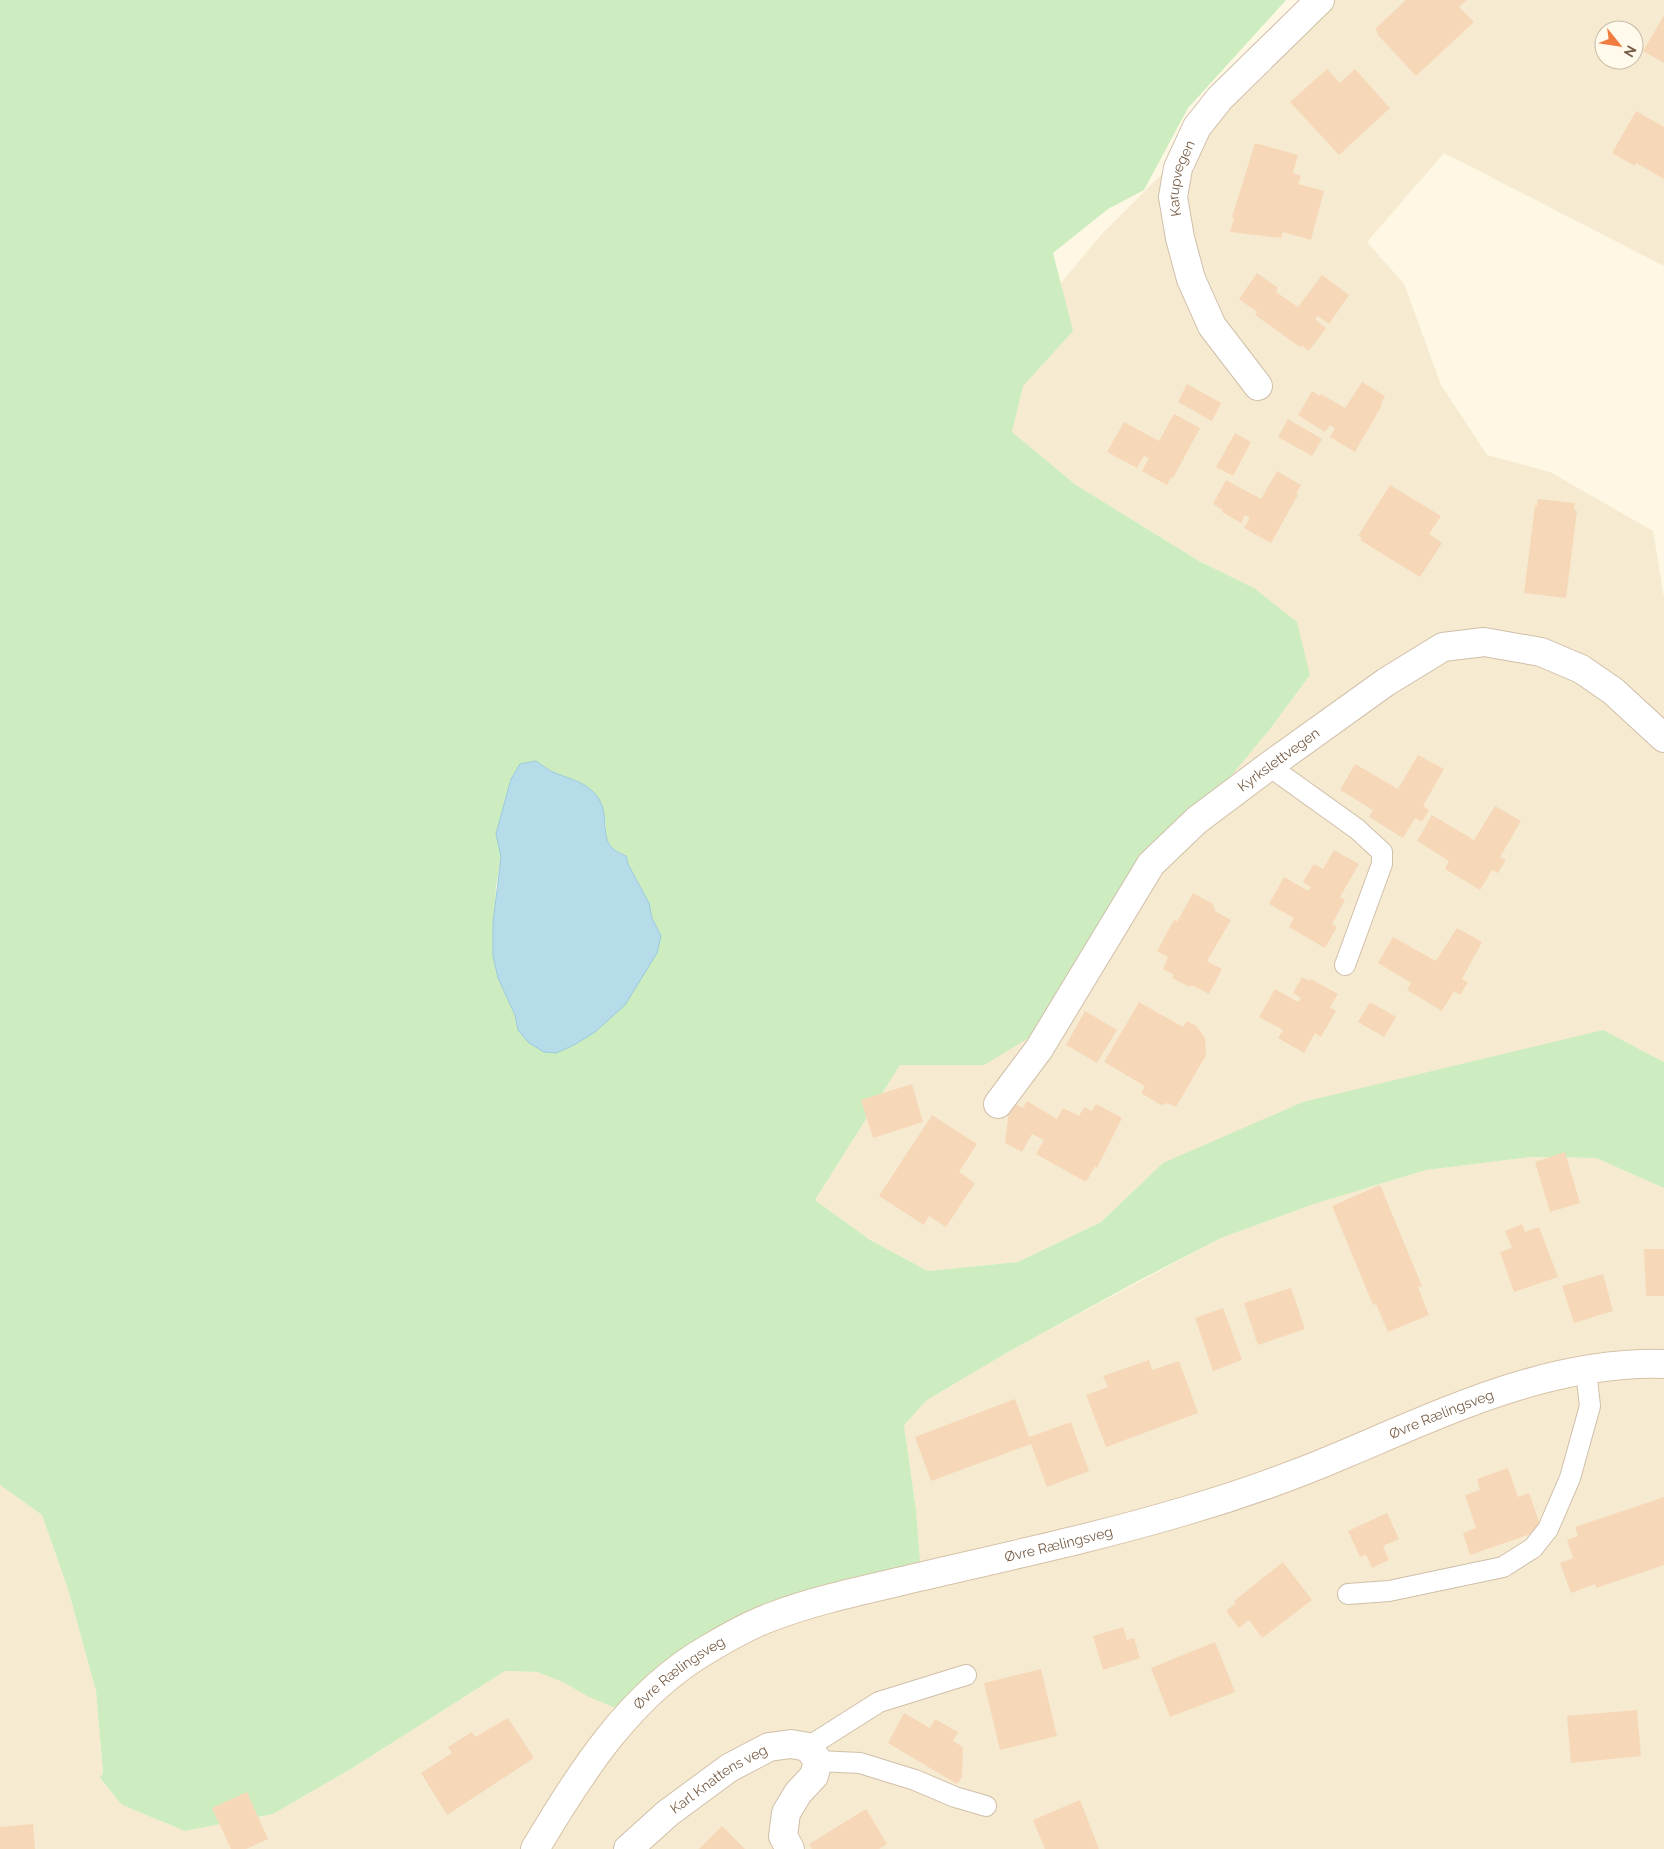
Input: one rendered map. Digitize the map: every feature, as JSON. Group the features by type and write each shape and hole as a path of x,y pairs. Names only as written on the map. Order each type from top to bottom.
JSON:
{"street":[{"name":"Karupvegen","path":"1258,386 1212,326 1191,279 1180,238 1173,197 1178,168 1197,127 1220,98 1320,0"},
{"name":"Kyrkslettvegen","path":"998,1104 1039,1049 1151,864 1197,820 1269,766 1386,682 1443,647 1484,642 1541,652 1581,669 1613,692 1664,738"},
{"name":"Øvre Rælingsveg","path":"535,1849 572,1788 598,1751 645,1698 675,1672 705,1650 768,1618 828,1599 1144,1524 1225,1499 1344,1455 1446,1410 1530,1382 1633,1364 1664,1364"},
{"name":"Karl Knattens veg","path":"628,1849 668,1813 729,1768 769,1747 791,1744 813,1754"},
{"path":"790,1849 783,1836 786,1812 798,1793 814,1776 813,1754"}],"lane":[{"path":"1269,766 1357,829 1382,852 1382,864 1345,965"},
{"path":"1348,1594 1389,1591 1503,1567 1533,1548 1548,1529 1570,1478 1590,1406 1586,1371"},
{"path":"813,1754 879,1702 966,1675"},
{"name":"Karl Knattens veg","path":"813,1754 860,1763 915,1780 955,1797 986,1806"}],"shaded area":[{"path":"1311,0 1664,0 1664,266 1444,153 1367,242 1404,284 1441,385 1487,455 1550,472 1653,531 1664,598 1664,1062 1603,1030 1163,1163 1101,1222 1018,1262 928,1271 870,1240 815,1200 900,1065 984,1065 1167,853 1270,729 1310,675 1254,588 1199,561 1076,485 1012,432 1032,347 1055,290 1102,234 1170,166"},
{"path":"1531,1157 1596,1158 1664,1188 1664,1849 0,1849 0,1485 42,1515 68,1589 96,1691 103,1774 100,1779 122,1805 185,1831 273,1814 354,1767 505,1671 537,1672 563,1682 587,1696 767,1626 922,1585 916,1510 904,1425 927,1400 1008,1352 1221,1238 1314,1204 1426,1170"}],"green space":[{"path":"0,0 1286,0 1188,108 1144,190 1108,209 1053,253 1073,331 1023,386 1012,432 1076,485 1199,561 1254,588 1297,622 1310,675 1270,729 1167,853 1037,1033 984,1065 900,1065 815,1200 870,1240 928,1271 1018,1262 1101,1222 1163,1163 1303,1102 1603,1030 1664,1062 1664,1188 1596,1158 1531,1157 1426,1170 1314,1204 1221,1238 1008,1352 927,1400 904,1425 916,1510 922,1585 767,1626 618,1709 587,1696 563,1682 537,1672 505,1671 354,1767 273,1814 185,1831 122,1805 100,1778 103,1773 96,1691 68,1589 42,1515 0,1485","holes":["536,761 554,773 576,780 606,824 605,837 611,847 626,856 628,864 649,903 652,918 661,936 518,1030 515,1015 498,978 493,956 496,886 501,857"]}],"water":[{"path":"536,761 552,772 586,786 596,795 604,813 605,832 609,843 612,848 626,856 628,864 649,903 652,918 661,936 657,953 625,1005 595,1032 556,1053 544,1052 529,1043 518,1030 515,1015 498,978 493,956 493,923 501,857 496,834 511,779 520,764"}],"building":[{"path":"1406,0 1467,0 1459,7 1474,22 1416,76 1377,34 1378,32 1375,29"},
{"path":"1664,15 1664,63 1644,52"},
{"path":"1327,69 1340,83 1355,69 1390,108 1339,155 1290,102"},
{"path":"1636,111 1664,127 1664,179 1636,163 1635,166 1612,153"},
{"path":"1255,143 1298,155 1293,173 1301,176 1298,184 1324,191 1311,240 1283,232 1281,238 1230,232 1234,218 1232,217"},
{"path":"1257,273 1278,288 1276,292 1298,307 1322,275 1349,295 1329,324 1318,316 1315,319 1326,328 1309,351 1302,346 1300,347 1255,315 1257,312 1239,299"},
{"path":"1362,382 1385,396 1382,405 1355,452 1330,437 1335,428 1330,425 1325,432 1298,415 1312,391 1345,408"},
{"path":"1187,384 1221,403 1212,421 1178,402"},
{"path":"1174,414 1200,428 1173,478 1171,477 1167,485 1142,471 1149,458 1144,456 1137,468 1107,452 1124,422 1159,441"},
{"path":"1288,419 1322,439 1312,456 1278,437"},
{"path":"1235,433 1251,442 1233,476 1216,467"},
{"path":"1277,471 1301,485 1296,494 1298,495 1271,543 1244,528 1250,518 1245,515 1241,523 1222,512 1223,510 1213,504 1226,480 1261,499"},
{"path":"1390,485 1441,516 1429,534 1442,543 1420,577 1360,540 1362,538 1358,536"},
{"path":"1538,499 1575,503 1574,510 1577,511 1566,598 1524,593 1535,505 1537,506"},
{"path":"1418,755 1444,769 1423,806 1429,810 1422,822 1415,818 1403,838 1369,817 1373,810 1340,790 1355,764 1398,789"},
{"path":"1495,806 1521,821 1500,857 1506,860 1498,873 1492,870 1480,890 1445,869 1449,861 1417,841 1432,815 1474,840"},
{"path":"1334,850 1359,864 1340,897 1345,900 1332,924 1337,927 1325,948 1289,927 1294,918 1269,904 1284,877 1308,891 1311,887 1303,882 1314,864 1323,869"},
{"path":"1193,893 1213,904 1215,911 1231,920 1207,961 1222,969 1209,994 1192,985 1190,987 1172,978 1174,975 1163,969 1168,957 1157,951 1174,920 1177,922"},
{"path":"1457,928 1482,942 1462,979 1468,982 1460,995 1454,991 1442,1011 1407,990 1411,983 1378,963 1393,937 1436,961"},
{"path":"1302,977 1310,981 1311,979 1338,994 1330,1007 1336,1011 1321,1037 1315,1033 1304,1053 1278,1038 1283,1030 1259,1017 1275,989 1298,1002 1301,998 1293,993"},
{"path":"1139,1002 1183,1027 1187,1021 1196,1026 1205,1038 1206,1055 1176,1107 1168,1103 1161,1105 1141,1093 1145,1086 1104,1062"},
{"path":"1370,1002 1396,1017 1384,1037 1358,1022"},
{"path":"1085,1011 1117,1030 1097,1063 1066,1045"},
{"path":"912,1084 923,1122 873,1138 861,1100"},
{"path":"1010,1101 1023,1108 1027,1101 1057,1119 1063,1108 1079,1116 1084,1107 1092,1111 1096,1104 1122,1118 1097,1168 1095,1166 1086,1182 1036,1154 1044,1140 1032,1134 1022,1152 1005,1143"},
{"path":"932,1115 977,1144 959,1172 975,1183 946,1227 929,1216 924,1225 879,1196"},
{"path":"1565,1152 1580,1203 1550,1212 1535,1162"},
{"path":"1380,1185 1422,1286 1418,1287 1429,1315 1388,1332 1376,1304 1373,1305 1332,1206"},
{"path":"1522,1224 1525,1232 1539,1227 1558,1277 1514,1292 1500,1252 1512,1248 1505,1231"},
{"path":"1644,1249 1664,1249 1664,1296 1646,1296"},
{"path":"1603,1274 1613,1311 1574,1323 1562,1286"},
{"path":"1291,1288 1305,1329 1258,1345 1244,1303"},
{"path":"1223,1308 1242,1360 1213,1371 1195,1318"},
{"path":"1149,1360 1152,1370 1179,1361 1198,1413 1106,1447 1086,1395 1108,1387 1103,1376"},
{"path":"1015,1399 1029,1437 1071,1422 1089,1471 1047,1487 1031,1444 931,1481 915,1437"},
{"path":"1508,1468 1518,1497 1529,1493 1542,1530 1470,1555 1463,1533 1476,1528 1465,1495 1480,1490 1477,1479"},
{"path":"1664,1497 1664,1565 1596,1588 1595,1584 1571,1593 1560,1563 1573,1558 1567,1540 1578,1536 1575,1527"},
{"path":"1387,1513 1399,1539 1383,1546 1389,1560 1372,1568 1366,1555 1360,1557 1348,1531"},
{"path":"1283,1562 1312,1600 1262,1638 1249,1620 1239,1628 1226,1611 1236,1603 1234,1601"},
{"path":"1123,1627 1127,1640 1134,1638 1140,1658 1103,1670 1093,1636"},
{"path":"1215,1642 1235,1692 1170,1717 1151,1668"},
{"path":"1041,1669 1057,1736 1000,1750 984,1683"},
{"path":"1637,1710 1641,1756 1571,1763 1567,1716"},
{"path":"904,1713 930,1728 935,1719 958,1732 953,1741 963,1747 962,1777 957,1784 888,1743"},
{"path":"508,1718 534,1758 447,1815 421,1773 452,1753 448,1747 472,1732 475,1737"},
{"path":"247,1792 268,1839 246,1849 231,1849 212,1808"},
{"path":"1080,1800 1099,1849 1045,1849 1033,1820"},
{"path":"866,1809 887,1844 879,1849 812,1849 809,1844"},
{"path":"33,1824 35,1849 0,1849 0,1827"},
{"path":"722,1826 745,1849 699,1849"}]}
